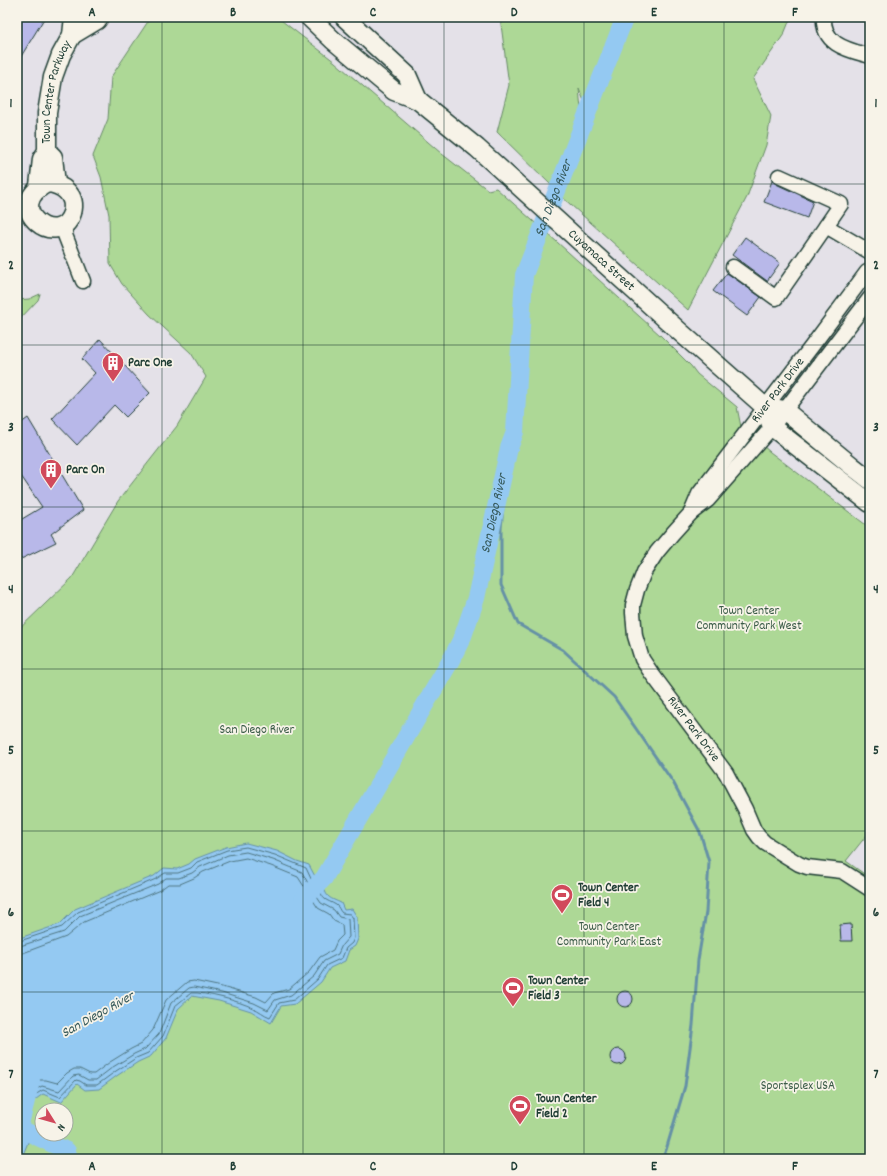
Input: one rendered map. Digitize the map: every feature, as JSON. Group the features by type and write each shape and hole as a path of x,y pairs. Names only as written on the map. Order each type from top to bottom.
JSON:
{"main road":[{"name":"Town Center Parkway","path":"58,226 42,227 24,213 28,205 28,201 53,157 47,151 47,113 53,77 61,55 72,35 74,17"},
{"name":"Town Center Parkway","path":"72,35 97,20 99,17"},
{"name":"Cuyamaca Street","path":"309,17 333,40 394,91 418,100 477,148 765,407 772,427"},
{"name":"Cuyamaca Street","path":"344,17 407,75 418,100"},
{"path":"36,189 67,191 72,200 72,211 70,216 58,226"},
{"path":"765,407 784,410 870,480"},
{"path":"772,427 870,503"}],"street":[{"path":"824,17 823,22 828,35 834,44 870,56"},
{"path":"733,267 776,298 841,204 779,176"},
{"path":"58,226 65,234 83,280"},
{"path":"826,226 870,252"},
{"name":"River Park Drive","path":"691,514 699,494 867,272 870,271"},
{"name":"River Park Drive","path":"870,298 772,427 708,500 691,514 657,552 644,572 633,605 635,636 642,659 726,773 754,830 759,837 765,843 799,864 807,867 842,871 870,889"}],"green space":[{"name":"San Diego River","path":"150,17 277,17 335,62 442,154 488,190 496,188 660,335 697,374 737,407 741,427 770,452 870,528 870,831 846,861 870,878 870,1159 17,1159 17,631 72,578 118,501 177,426 206,377 191,353 149,314 122,284 110,264 109,215 101,177 93,156 108,119 111,77"},
{"path":"500,17 619,17 585,104 579,88 581,110 552,186 497,132 509,85"},
{"path":"633,17 791,17 784,34 753,79 771,116 766,145 747,197 688,310 561,196"},
{"path":"40,294 38,300 17,322 17,300 29,299"}],"water":[{"path":"246,843 277,851 309,865 317,880 324,886 327,895 331,899 341,903 344,910 352,909 357,917 358,939 355,946 349,950 345,961 330,968 321,982 295,1004 281,1006 271,1023 251,1011 219,1001 192,996 178,1009 166,1038 151,1056 138,1062 99,1089 85,1090 77,1084 61,1102 43,1094 32,1102 17,1108 17,939 60,924 75,909 154,876 164,868 177,869 189,864 195,859 226,847"},
{"path":"17,1131 29,1140 22,1157 17,1159"}],"building":[{"path":"17,17 45,17 17,63"},
{"path":"772,181 813,201 807,218 764,202"},
{"path":"745,237 780,263 767,281 732,255"},
{"path":"727,273 761,297 747,316 713,291"},
{"name":"Parc One","path":"100,339 150,393 126,417 114,405 77,445 52,419 95,373 82,359"},
{"name":"Parc On","path":"28,418 83,510 51,534 56,542 17,561 17,522 42,507 17,470 17,426"},
{"path":"851,924 852,941 841,941 840,925"},
{"path":"625,991 631,993 633,999 631,1005 625,1007 619,1005 617,999 619,993"},
{"path":"615,1049 621,1049 626,1054 624,1063 621,1065 615,1065 610,1060 610,1054"}],"waterway":[{"name":"San Diego River","path":"303,900 324,878 451,660 463,636 476,598 509,448 515,432 524,275 625,17"},
{"path":"509,448 501,528 501,585 518,624 563,650 614,697 673,782 700,832 709,862 706,912 698,960 693,1025 685,1086 662,1159"},
{"name":"San Diego River","path":"31,1081 19,1128 67,1151 69,1159"}],"place":[{"name":"Parc One","path":"113,382"},
{"name":"Parc On","path":"51,490"},
{"name":"Town Center Field 4","path":"562,914"},
{"name":"Town Center Field 3","path":"513,1008"},
{"name":"Town Center Field 2","path":"520,1126"}],"park label":[{"name":"Town Center Community Park West","path":"749,618"},
{"name":"Town Center Community Park East","path":"609,934"},
{"name":"Sportsplex USA","path":"798,1086"}]}
